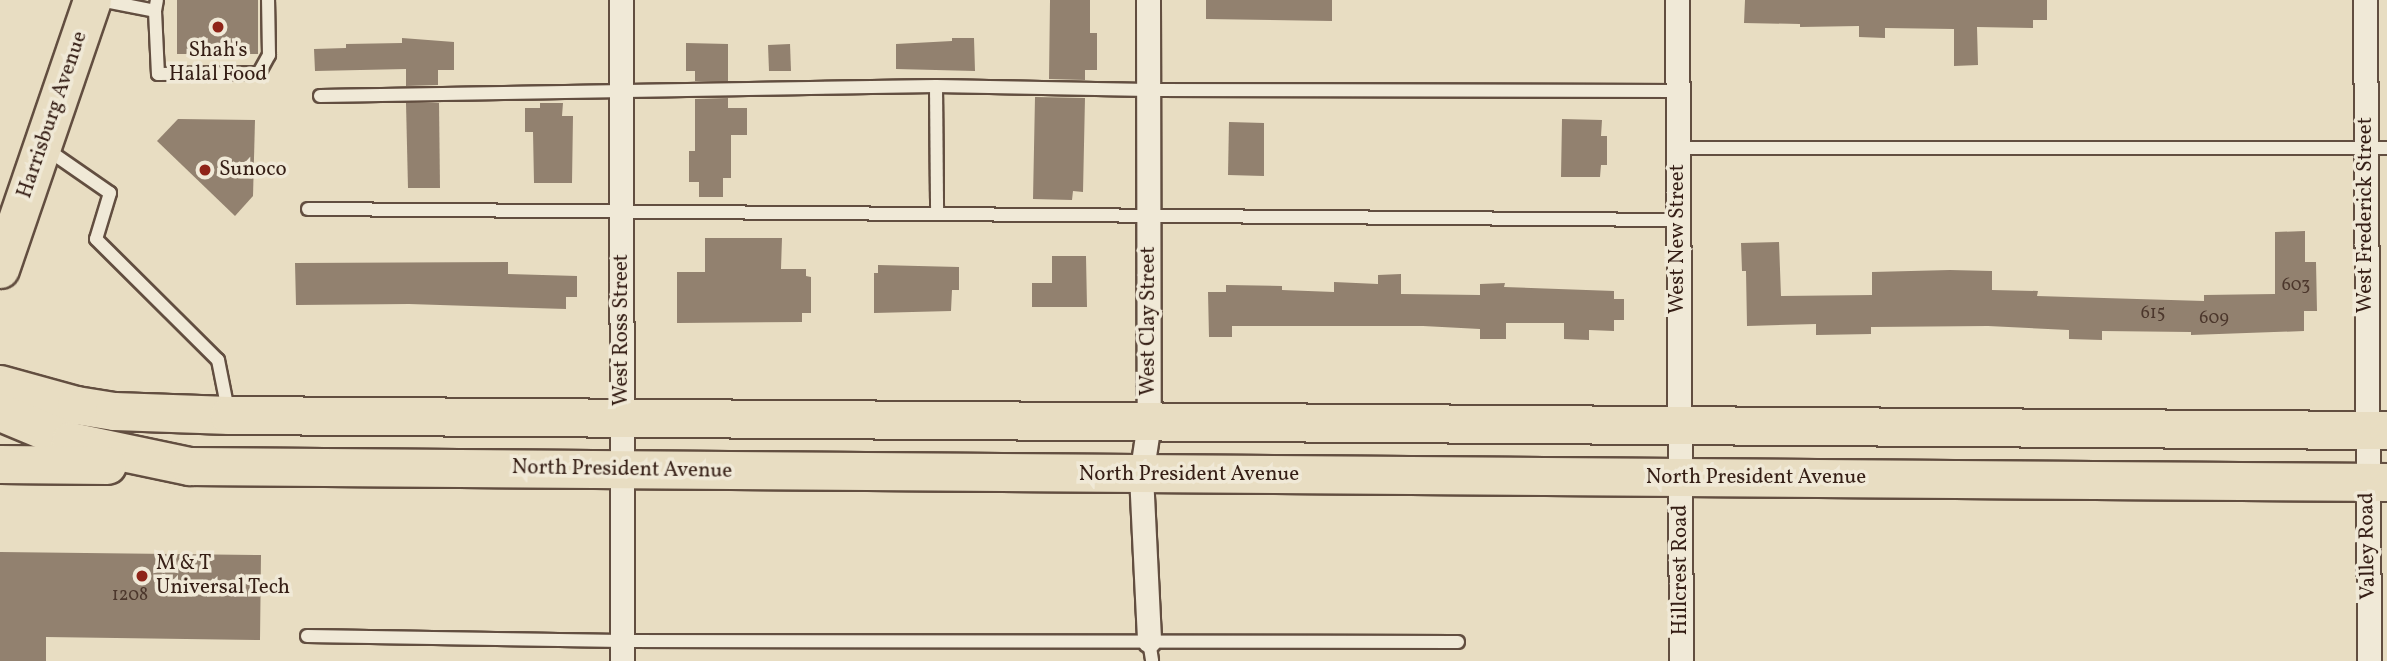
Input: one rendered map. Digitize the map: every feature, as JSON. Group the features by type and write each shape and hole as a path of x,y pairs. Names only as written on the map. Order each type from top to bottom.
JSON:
{"main road":[{"name":"Harrisburg Avenue","path":"0,269 92,0"},
{"path":"0,187 42,146"},
{"path":"0,384 76,405 114,411 229,415 2377,430"},
{"name":"North President Avenue","path":"0,412 70,441 190,466 2377,482"},
{"path":"0,464 190,466"}],"street":[{"name":"West Ross Street","path":"621,0 622,651"},
{"name":"West Clay Street","path":"1148,0 1149,423 1141,475 1151,651"},
{"name":"West New Street","path":"1677,0 1680,478"},
{"name":"West Frederick Street","path":"2365,0 2376,148 2377,430"},
{"name":"Valley Road","path":"2369,661 2377,430"},
{"name":"Hillcrest Road","path":"1680,478 1681,661"}],"lane":[{"path":"100,0 156,6 158,74 259,73 270,55 268,0"},
{"path":"936,86 937,213"},
{"path":"320,96 936,86 1149,90 1677,91"},
{"path":"42,146 110,193 96,239 218,360 229,415"},
{"path":"1678,148 2376,148"},
{"path":"308,208 1678,220"},
{"path":"307,636 622,651 1151,651 1458,642"}],"building":[{"name":"Shah's Halal Food","path":"177,0 258,0 258,54 177,54"},
{"path":"1050,0 1090,0 1090,33 1097,33 1097,70 1085,70 1085,80 1049,79"},
{"path":"1206,0 1332,0 1332,21 1206,19"},
{"path":"1745,0 2047,0 2047,20 2033,20 2033,28 1977,27 1978,65 1954,66 1954,29 1885,28 1885,38 1859,37 1859,26 1800,27 1800,24 1744,23"},
{"path":"402,38 454,42 454,70 438,70 438,85 406,86 406,69 315,71 314,49 346,48 346,44 402,43"},
{"path":"952,38 974,38 975,71 896,69 896,44 952,41"},
{"path":"686,43 728,44 728,81 695,81 695,71 686,71"},
{"path":"790,44 791,71 769,71 768,45"},
{"path":"1035,97 1085,98 1083,192 1073,191 1072,200 1033,199"},
{"path":"728,98 728,108 747,108 747,135 731,135 731,178 723,178 723,197 699,197 699,182 689,182 689,151 695,151 695,99"},
{"path":"406,103 439,103 440,188 408,188"},
{"path":"540,103 563,103 562,116 573,116 572,183 534,183 533,132 525,132 525,108 540,108"},
{"path":"178,119 255,120 253,196 235,216 157,141"},
{"path":"1562,119 1602,120 1601,136 1607,136 1607,165 1601,165 1600,177 1561,177"},
{"path":"1229,122 1264,123 1264,176 1228,175"},
{"path":"2305,231 2305,262 2316,262 2317,311 2304,311 2304,331 2191,335 2191,332 2102,331 2102,340 2069,339 2069,330 1988,326 1871,327 1871,334 1816,335 1816,324 1747,326 1746,271 1742,271 1741,243 1779,242 1781,296 1872,295 1872,272 1950,270 1992,271 1992,290 2038,291 2037,296 2204,301 2204,295 2275,294 2275,232"},
{"path":"705,238 782,238 781,269 806,269 806,276 811,277 811,313 802,313 802,322 677,323 677,272 705,272"},
{"path":"1052,256 1086,256 1087,307 1032,307 1032,283 1052,283"},
{"path":"508,262 508,274 577,276 577,297 566,297 566,309 409,304 296,305 295,263"},
{"path":"878,265 959,267 959,290 952,290 951,311 874,313 874,273 878,273"},
{"path":"1401,274 1401,294 1480,295 1480,284 1505,283 1504,287 1614,291 1614,299 1624,299 1624,320 1614,320 1614,331 1589,330 1589,340 1564,339 1564,323 1506,323 1506,339 1480,339 1480,329 1423,326 1232,326 1232,337 1209,337 1208,292 1226,292 1226,285 1282,286 1282,290 1334,292 1334,282 1378,284 1378,275"},
{"path":"0,552 261,555 260,640 46,637 46,661 0,661"}],"place":[{"name":"Shah's Halal Food","path":"218,27"},
{"name":"Sunoco","path":"205,170"},
{"name":"M & T Universal Tech","path":"142,576"}]}
